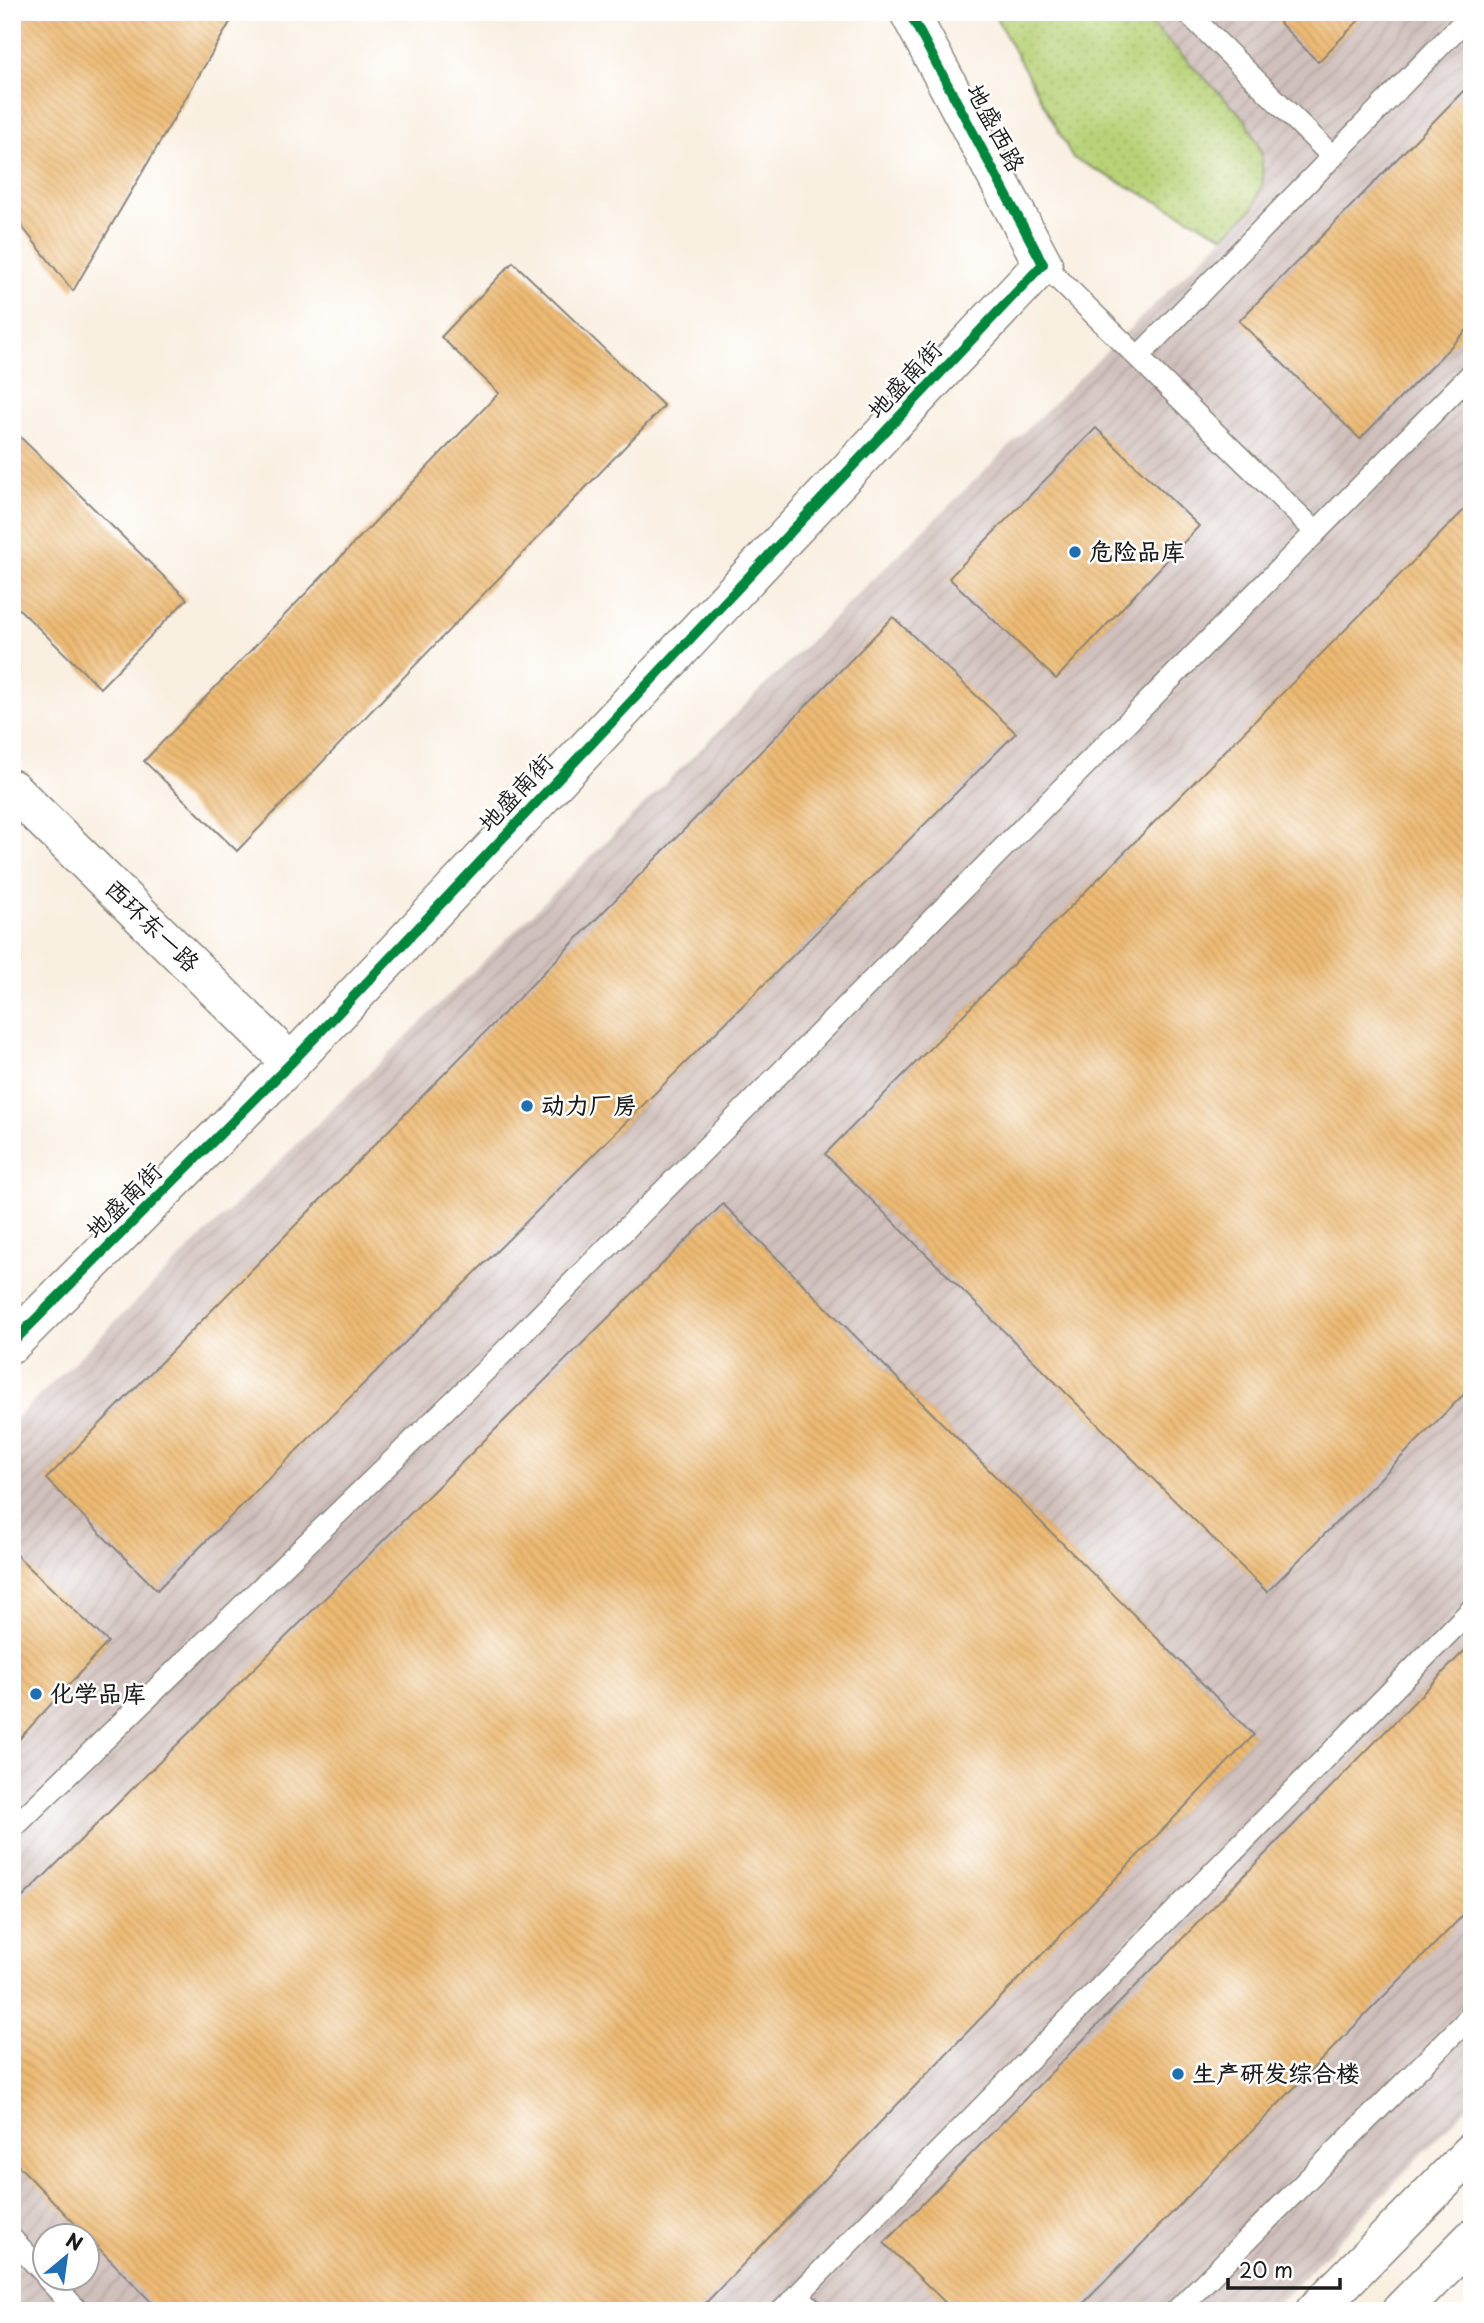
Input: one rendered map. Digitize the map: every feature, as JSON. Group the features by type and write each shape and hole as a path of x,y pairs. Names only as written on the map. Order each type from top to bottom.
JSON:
{"street":[{"name":"地盛西路","path":"909,12 1043,264"},
{"name":"地盛南街","path":"12,1343 291,1063 1043,264"},
{"name":"西环东一路","path":"12,789 291,1063"},
{"path":"1315,2311 1472,2152"},
{"path":"1401,2311 1472,2239"}],"lane":[{"path":"1187,12 1333,157"},
{"path":"1138,358 1472,13"},
{"path":"1043,264 1316,532"},
{"path":"12,1829 488,1368 1472,373"},
{"path":"782,2311 1472,1609"},
{"path":"1176,2311 1472,2015"},
{"path":"12,2239 32,2261"},
{"path":"61,2292 78,2311"},
{"path":"797,2295 814,2311"}],"shaded area":[{"path":"1139,12 1472,12 1472,2102 1271,2311 20,2311 12,2302 12,1423 1254,207 1246,120"}],"green space":[{"path":"993,12 1139,12 1246,120 1261,151 1263,182 1254,207 1224,236 1073,158"}],"building":[{"path":"12,12 236,12 73,291 12,214"},
{"path":"1269,12 1367,12 1318,62"},
{"path":"1472,82 1472,325 1360,439 1239,321"},
{"path":"513,262 664,406 237,851 144,761 499,393 441,337"},
{"name":"危险品库","path":"1096,428 1199,526 1056,679 949,578"},
{"path":"12,429 187,599 100,688 12,602"},
{"path":"1472,502 1472,1386 1267,1592 825,1154"},
{"name":"动力厂房","path":"893,617 1016,733 157,1590 46,1479"},
{"path":"723,1204 1254,1735 698,2311 160,2311 102,2251 102,2222 73,2222 12,2159 12,1908"},
{"name":"化学品库","path":"12,1551 108,1642 12,1747"},
{"name":"生产研发综合楼","path":"1472,1643 1472,1906 1076,2311 954,2311 884,2243"}],"cycle path":[{"path":"12,1343 291,1063 1043,264 909,12"}],"place":[{"name":"危险品库","path":"1075,552"},
{"name":"动力厂房","path":"527,1106"},
{"name":"化学品库","path":"36,1694"},
{"name":"生产研发综合楼","path":"1178,2074"}]}
